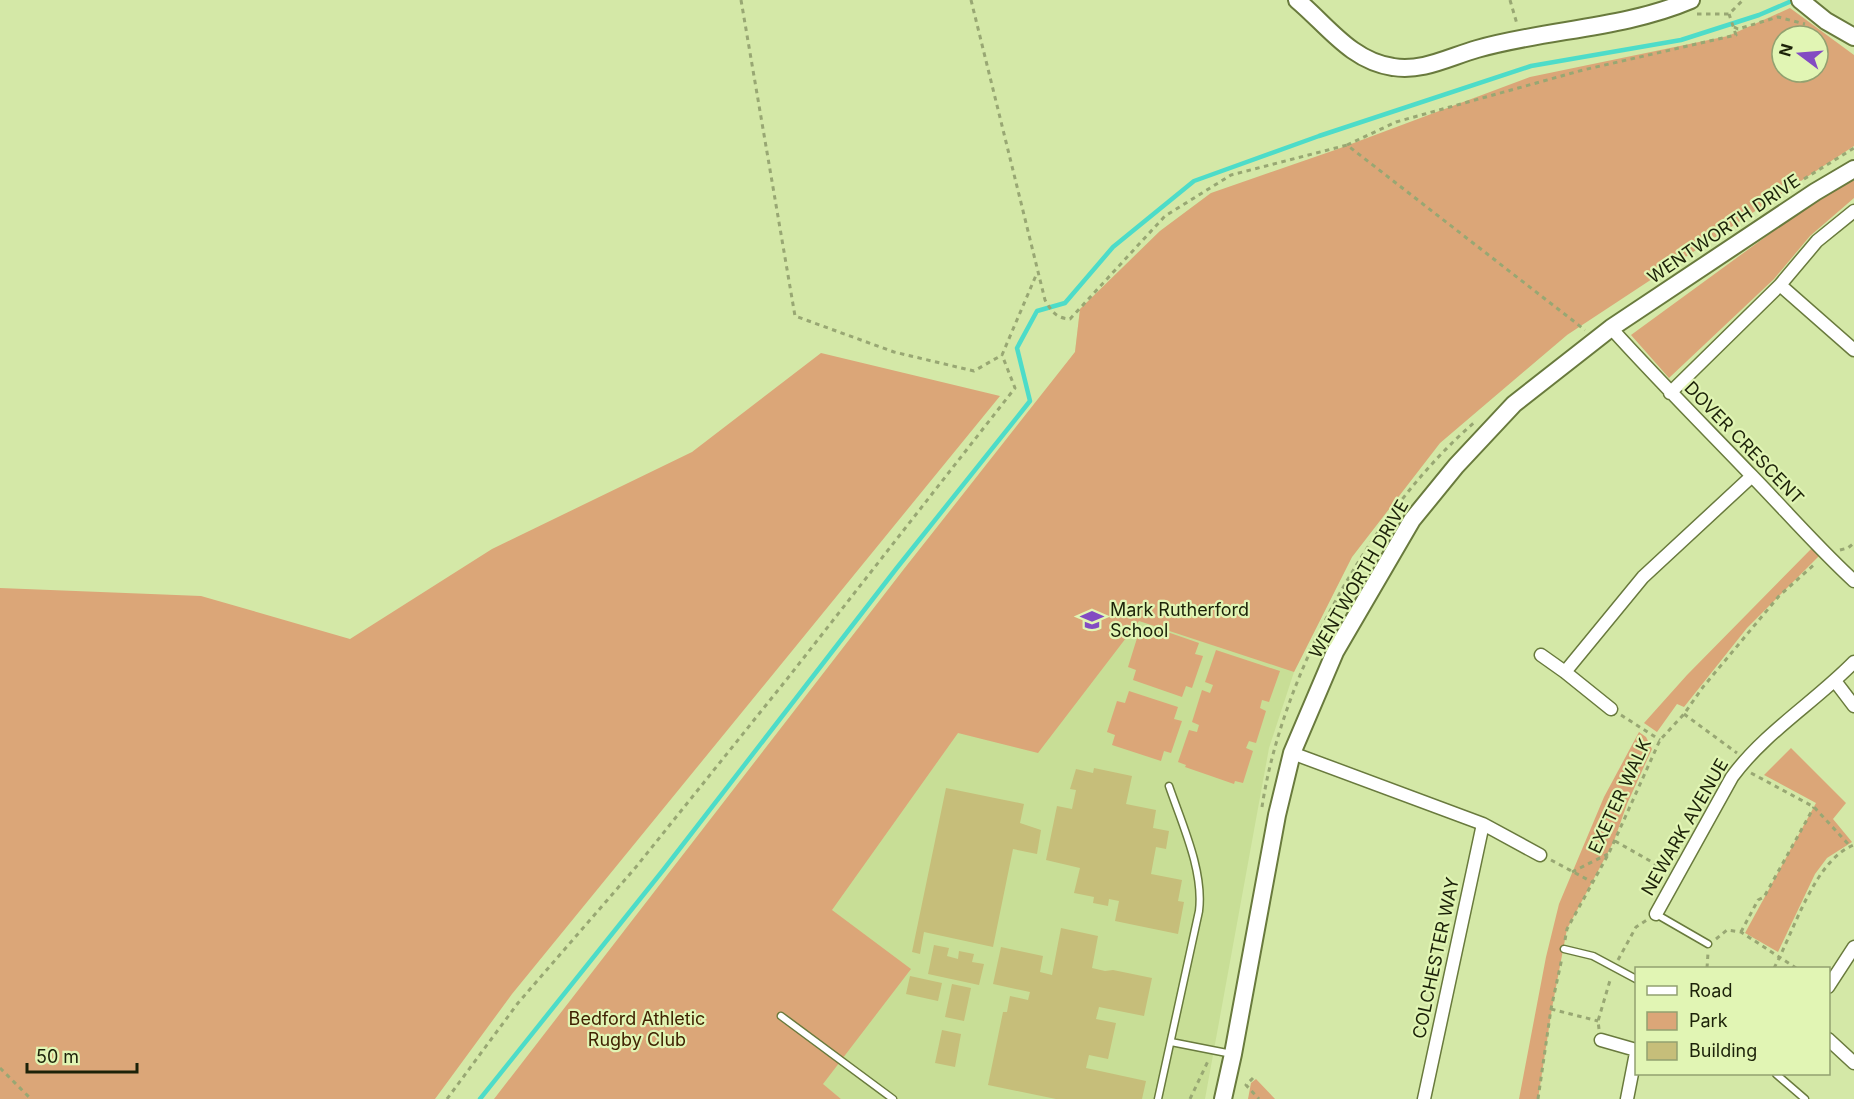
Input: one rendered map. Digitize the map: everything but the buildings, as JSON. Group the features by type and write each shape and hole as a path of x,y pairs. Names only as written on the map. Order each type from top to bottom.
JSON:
{"street":[{"path":"1297,0 1314,14 1344,46 1369,60 1392,67 1416,67 1477,49 1641,17 1690,0"},
{"path":"1800,0 1826,21 1854,37"},
{"name":"WENTWORTH DRIVE","path":"1223,1099 1277,815 1292,753 1335,652 1412,520 1456,466 1514,404 1611,328 1815,192 1854,169"},
{"path":"1670,393 1780,285 1817,241 1854,211"},
{"path":"1780,285 1854,350"},
{"name":"DOVER CRESCENT","path":"1611,328 1670,393 1826,555 1854,581"},
{"path":"1565,672 1643,577 1752,476"},
{"path":"1542,655 1611,709"},
{"name":"NEWARK AVENUE","path":"1656,914 1742,763 1854,662"},
{"path":"1835,681 1854,706"},
{"path":"1292,753 1483,824 1540,855"},
{"name":"COLCHESTER WAY","path":"1424,1099 1483,824"},
{"path":"1830,984 1854,947"},
{"path":"1601,1040 1635,1052"},
{"path":"1830,1041 1854,1063"},
{"path":"1627,1099 1635,1057"}],"lane":[{"path":"1158,1099 1201,895 1199,878 1170,786"},
{"path":"1656,914 1708,944"},
{"path":"1564,949 1593,956 1635,978"},
{"path":"782,1016 893,1099"},
{"path":"1171,1042 1233,1054"},
{"path":"1777,1075 1805,1099"}],"path":[{"path":"741,0 795,316 894,352 974,371 1002,355 1038,271"},
{"path":"971,0 1045,300 1051,311 1059,318 1070,319 1165,216 1231,175 1347,145 1396,122 1583,70 1736,34 1729,14 1743,0"},
{"path":"1510,0 1522,40"},
{"path":"1734,27 1738,29 1778,17 1803,24"},
{"path":"1347,145 1586,330 1577,337"},
{"path":"1801,181 1854,148"},
{"path":"447,1099 518,1003 643,857 791,674 1015,388 1002,355"},
{"path":"1261,811 1279,732 1303,669 1360,557 1415,484 1445,449 1479,418"},
{"name":"EXETER WALK","path":"1538,1099 1551,1009 1567,929 1615,841 1660,740 1684,714 1703,687 1779,596 1826,555"},
{"path":"1611,709 1660,740"},
{"path":"1684,714 1742,763 1814,807 1852,845 1830,861 1818,876 1775,967"},
{"path":"1740,932 1758,900 1764,897 1814,807"},
{"path":"1615,841 1677,876"},
{"path":"1572,872 1609,853"},
{"path":"1540,855 1594,883"},
{"path":"1707,967 1708,944 1727,930 1740,932 1793,967"},
{"path":"1551,1009 1598,1021"},
{"path":"1190,1099 1214,1050"},
{"path":"0,1068 31,1099"},
{"path":"1253,1078 1246,1085 1259,1099"}],"shaded area":[{"name":"Mark Rutherford School","path":"1211,193 1567,335 1440,443 1352,557 1294,672 1269,748 1205,1099 841,1099 624,931 1075,352 1080,309 1160,231"}],"green space":[{"name":"Mark Rutherford School","path":"1790,8 1812,24 1770,24 1770,84 1830,84 1830,37 1854,55 1854,146 1567,335 1440,443 1352,557 1294,672 1139,621 1038,753 958,733 832,910 911,969 823,1084 841,1099 494,1099 1075,352 1080,309 1160,231 1211,193 1335,150 1530,77 1728,36"},
{"path":"1850,181 1854,181 1854,198 1810,236 1774,279 1669,378 1631,335 1794,216"},
{"path":"821,353 1000,396 512,994 435,1099 0,1099 0,588 201,596 350,639 492,549 692,452"},
{"path":"1812,548 1819,556 1747,628 1684,707 1677,704 1657,732 1644,723 1687,675"},
{"path":"1150,626 1199,643 1195,654 1203,656 1192,688 1186,686 1182,697 1133,680 1136,670 1128,667 1138,635 1146,638"},
{"path":"1216,650 1280,671 1269,702 1262,700 1260,708 1266,711 1256,743 1249,741 1246,748 1253,751 1243,783 1235,781 1234,784 1185,767 1186,765 1178,762 1189,730 1197,732 1199,725 1192,722 1202,690 1210,693 1213,685 1205,682"},
{"path":"1129,691 1178,707 1174,719 1182,721 1171,753 1164,751 1161,761 1112,745 1115,735 1107,732 1117,701 1125,703"},
{"path":"1639,732 1646,737 1652,749 1627,804 1614,841 1567,929 1538,1099 1519,1099 1546,957 1559,904 1604,797"},
{"path":"1791,748 1846,803 1833,819 1852,842 1827,858 1815,874 1778,952 1745,933 1816,803 1764,775"},
{"path":"1256,1079 1275,1099 1248,1099 1251,1083"}],"waterway":[{"path":"480,1099 664,869 896,569 1030,401 1017,348 1037,311 1065,303 1113,247 1194,181 1319,136 1531,66 1681,40 1759,15 1794,0"}],"place":[{"name":"Mark Rutherford School","path":"1092,620"}],"park label":[{"name":"Bedford Athletic Rugby Club","path":"637,1029"}]}
